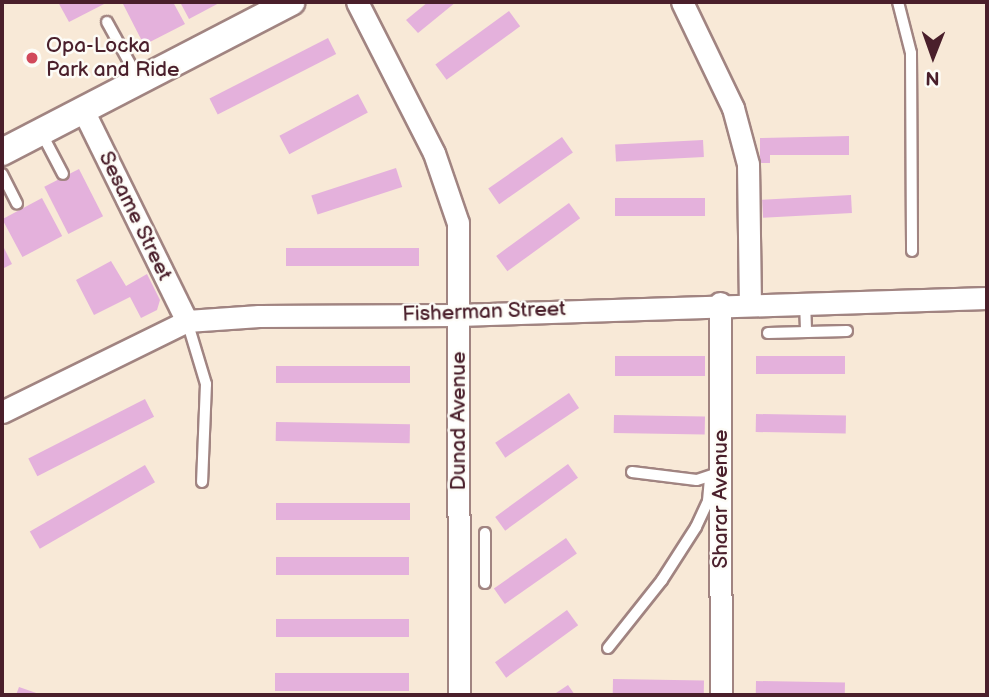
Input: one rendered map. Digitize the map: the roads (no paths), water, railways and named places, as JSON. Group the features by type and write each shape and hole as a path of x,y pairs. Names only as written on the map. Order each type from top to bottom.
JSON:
{"street":[{"path":"2,152 291,2"},
{"name":"Dunad Avenue","path":"357,2 434,153 458,223 459,695"},
{"path":"681,2 733,108 748,164 750,303"},
{"name":"Sesame Street","path":"83,110 187,321"},
{"name":"Fisherman Street","path":"2,412 187,321 259,316 458,315 720,303 987,298"},
{"name":"Sharar Avenue","path":"720,303 715,474 720,695"}],"lane":[{"path":"898,2 911,53 912,251"},
{"path":"107,22 139,80"},
{"path":"41,132 63,174"},
{"path":"2,174 17,203"},
{"path":"805,301 806,332"},
{"path":"187,321 206,384 202,482"},
{"path":"768,333 848,331"},
{"path":"632,472 697,480 715,474"},
{"path":"608,648 662,580 696,527 708,501 715,474"},
{"path":"485,533 485,583"},
{"path":"459,557 485,556"}],"place":[{"name":"Opa-Locka Park and Ride","path":"32,58"}]}
